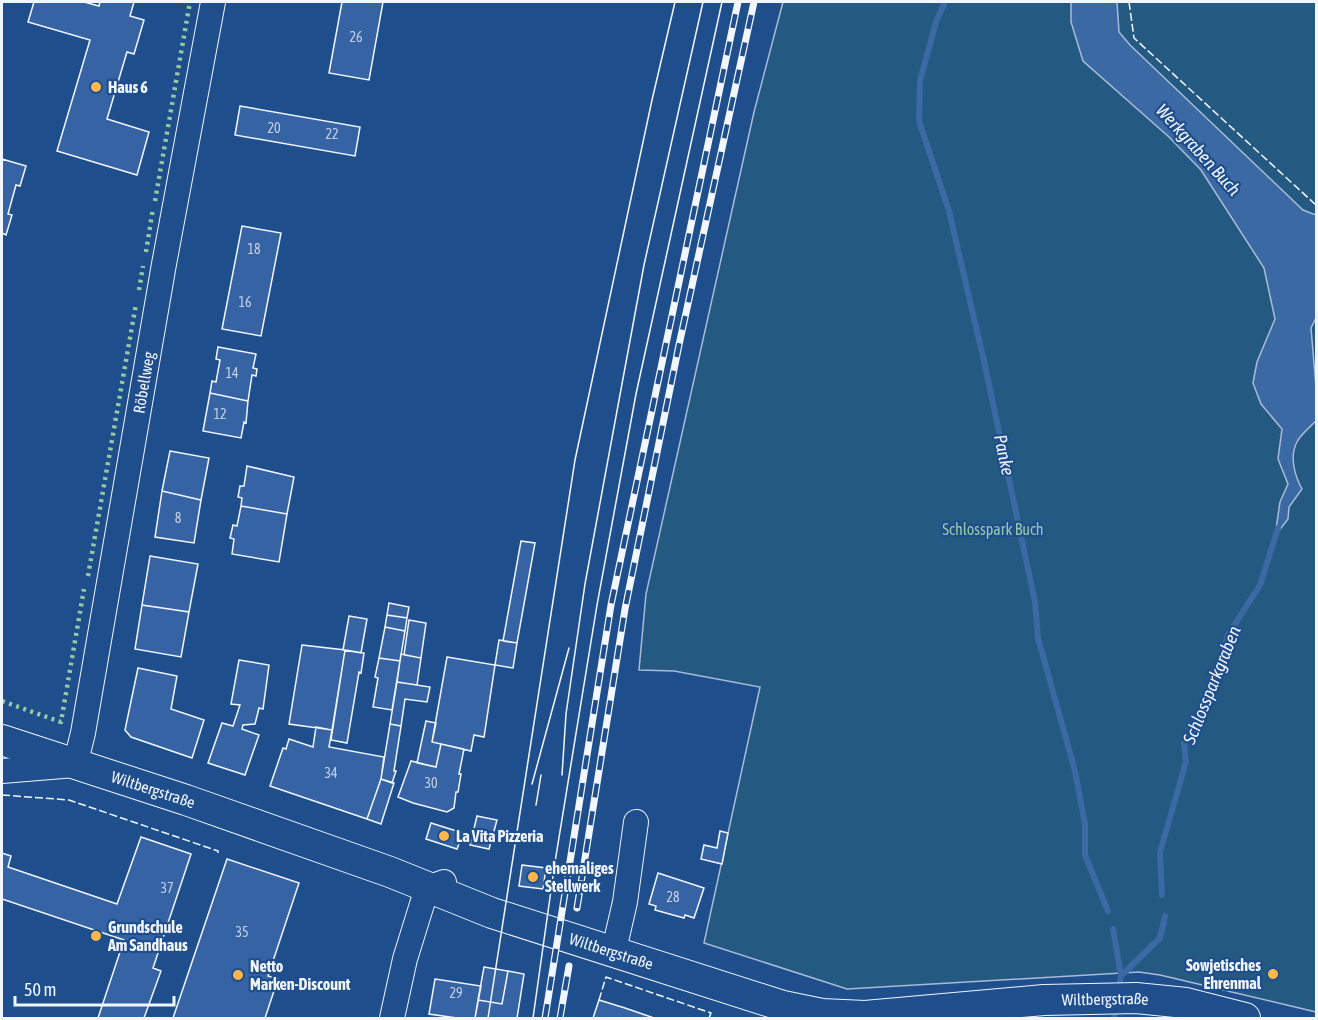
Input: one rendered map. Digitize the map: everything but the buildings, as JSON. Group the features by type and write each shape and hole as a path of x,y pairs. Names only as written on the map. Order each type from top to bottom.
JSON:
{"main road":[{"name":"Wiltbergstraße","path":"2,740 186,800 390,872 492,913 783,1006 834,1017 1044,1000 1136,998 1186,1003 1245,1018"}],"street":[{"name":"Röbellweg","path":"75,765 83,733 164,264 213,2"},
{"path":"2,771 75,765"},
{"path":"616,941 625,902 636,822"},
{"path":"392,1018 405,959 427,888 443,882 726,977 745,995"}],"green space":[{"name":"Schlosspark Buch","path":"783,2 1316,2 1316,1012 1139,972 847,989 704,943 760,687 674,671 639,670 646,594 754,112"}],"water":[{"name":"Werkgraben Buch","path":"1071,2 1117,2 1119,32 1130,45 1303,210 1316,215 1316,318 1311,328 1316,387 1316,421 1297,442 1293,454 1294,466 1302,489 1289,507 1288,519 1275,536 1280,502 1288,484 1278,459 1282,429 1261,404 1253,383 1257,362 1275,319 1264,268 1201,170 1169,137 1083,61 1071,22"}],"waterway":[{"name":"Panke","path":"945,2 936,22 920,81 919,121 949,211 984,361 1035,602 1038,638 1075,771 1085,824 1085,855 1108,911"},
{"name":"Schlossparkgraben","path":"1162,895 1160,852 1186,762 1184,743 1196,727 1208,701 1228,635 1260,585 1278,528"},
{"name":"Schlossparkgraben","path":"1121,976 1160,938 1165,916"},
{"name":"Panke","path":"1113,929 1121,976 1119,987"},
{"name":"Panke","path":"1114,1018 1116,1011"}],"tram line":[{"path":"488,1018 575,460 675,2"},
{"path":"562,775 566,714 585,584 644,265 703,2"},
{"path":"533,1018 555,862 597,605 636,394 722,2"},
{"path":"532,784 569,648"},
{"path":"536,805 541,775"}],"railway":[{"path":"545,1018 611,605 738,2"},
{"path":"577,908 625,609 679,345 754,2"},
{"path":"560,1018 569,966"}],"hedge":[{"path":"155,201 190,2"},
{"path":"146,252 153,208"},
{"path":"139,290 143,266"},
{"path":"88,576 136,304"},
{"path":"2,701 61,722 84,589"}],"fence":[{"path":"1129,2 1134,38 1316,205"},
{"path":"2,795 69,800 218,851 218,853"},
{"path":"599,1000 606,977 711,1013 709,1018"}],"place":[{"name":"Haus 6","path":"96,87"},
{"name":"La Vita Pizzeria","path":"444,836"},
{"name":"ehemaliges Stellwerk","path":"533,877"},
{"name":"Grundschule Am Sandhaus","path":"96,936"},
{"name":"Sowjetisches Ehrenmal","path":"1273,974"},
{"name":"Netto Marken-Discount","path":"238,975"}]}
